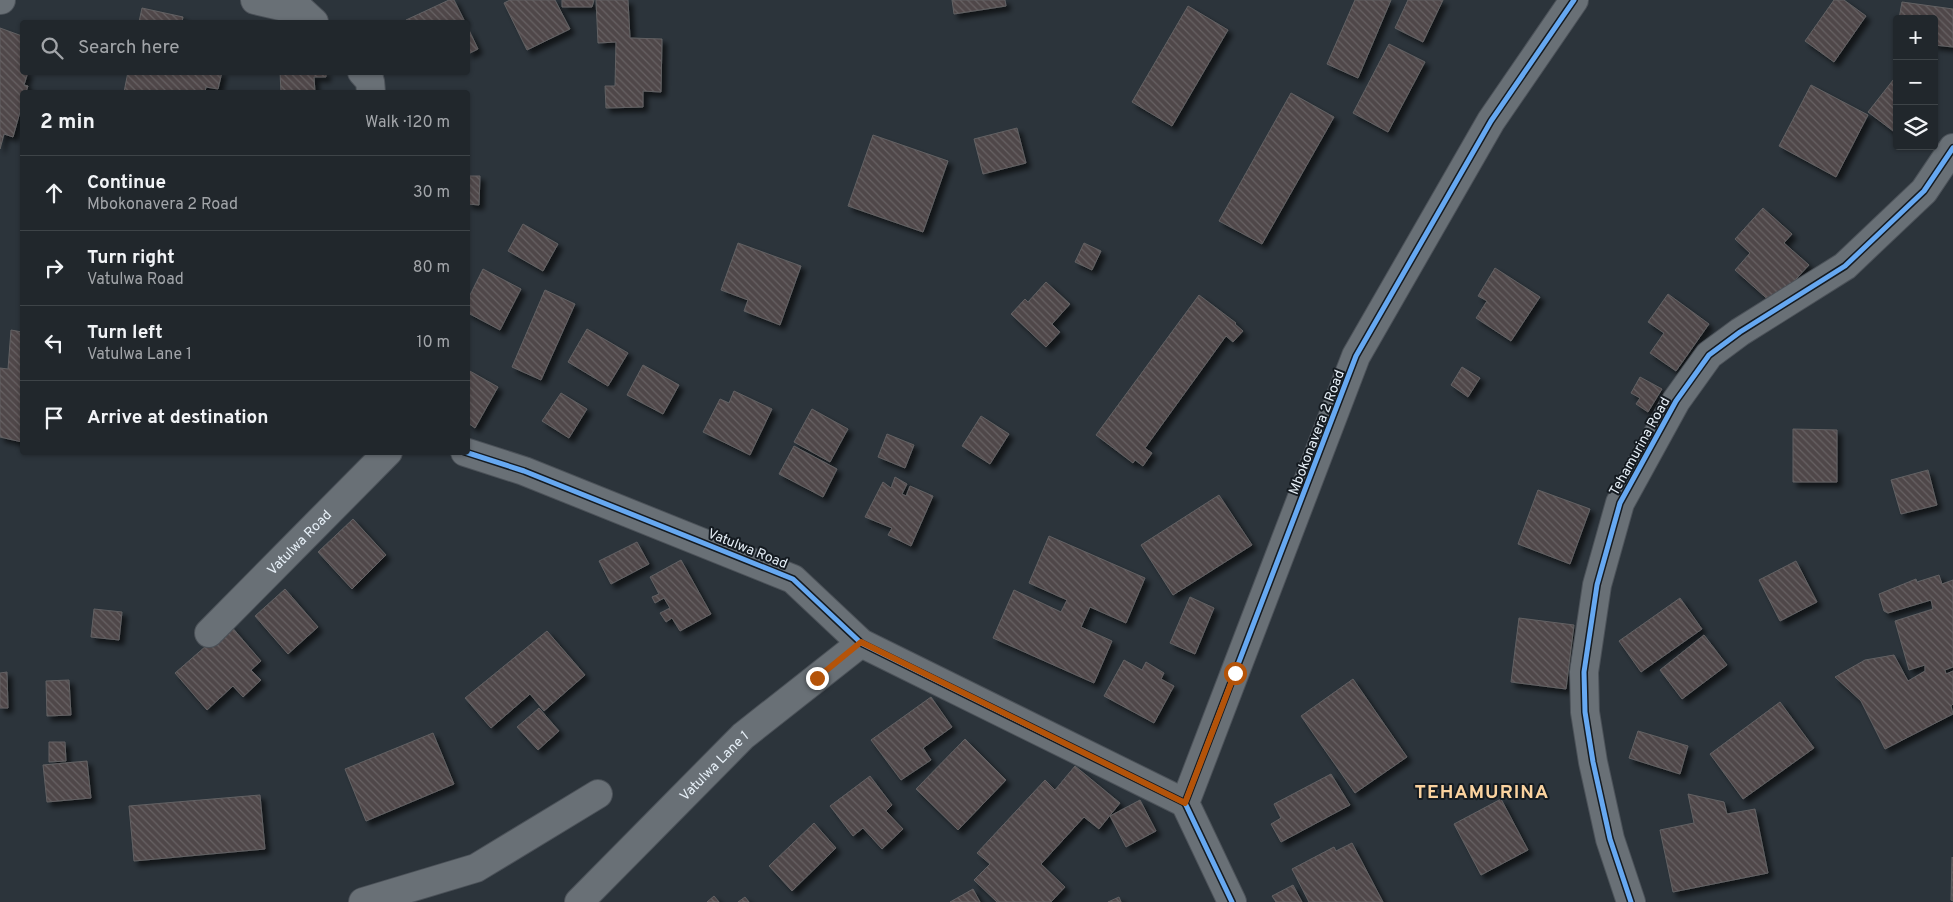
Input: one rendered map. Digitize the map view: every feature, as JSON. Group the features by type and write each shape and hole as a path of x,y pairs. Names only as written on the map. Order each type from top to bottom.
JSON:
{"street":[{"path":"255,0 302,11 312,20"},
{"name":"Mbokonavera 2 Road","path":"1185,803 1356,356 1492,121 1574,0"},
{"path":"365,75 370,80 371,90"},
{"name":"Tehamurina Road","path":"1631,902 1610,839 1593,762 1585,712 1584,672 1598,585 1620,503 1676,401 1709,355 1740,332 1845,266 1924,191 1953,148"},
{"name":"Vatulwa Road","path":"470,454 524,470 793,579 861,642 1185,803"},
{"name":"Vatulwa Road","path":"209,633 385,455"},
{"name":"Vatulwa Lane 1","path":"579,902 743,736 861,642"},
{"path":"363,902 476,868 598,794"},
{"path":"1185,803 1232,902"}],"building":[{"path":"449,0 454,0 464,20 406,20"},
{"path":"510,0 555,0 570,29 527,50 504,3"},
{"path":"562,0 594,0 592,7 562,7"},
{"path":"596,0 628,0 630,38 662,39 661,92 643,91 643,107 606,108 605,86 615,86 616,42 598,43"},
{"path":"952,0 1005,0 1006,6 954,14"},
{"path":"1355,0 1391,0 1358,78 1327,64"},
{"path":"1408,0 1443,0 1423,42 1395,28"},
{"path":"1834,0 1844,0 1866,16 1834,62 1805,41"},
{"path":"1902,2 1953,9 1953,47 1938,45 1938,15 1900,15"},
{"path":"1188,6 1228,30 1172,126 1132,102"},
{"path":"142,8 183,17 182,20 139,20"},
{"path":"0,28 20,35 20,75 27,75 24,85 28,86 27,90 20,90 20,112 13,137 4,134 0,149"},
{"path":"470,32 478,49 470,53"},
{"path":"1389,44 1425,62 1388,132 1353,113"},
{"path":"127,75 221,75 218,89 206,87 205,90 124,90"},
{"path":"280,75 326,75 326,77 314,77 315,90 281,90"},
{"path":"1893,80 1893,131 1868,112"},
{"path":"1811,85 1868,115 1836,177 1779,146"},
{"path":"1291,93 1334,117 1262,244 1219,221"},
{"path":"1017,128 1026,163 983,174 974,139"},
{"path":"873,135 948,161 923,232 848,206"},
{"path":"470,176 480,176 479,205 470,204"},
{"path":"1763,208 1792,234 1784,243 1809,265 1773,304 1735,270 1750,253 1735,239"},
{"path":"523,224 558,244 543,271 508,251"},
{"path":"738,243 801,266 780,325 744,311 748,300 721,290"},
{"path":"1084,243 1101,251 1092,270 1075,262"},
{"path":"1495,268 1540,297 1511,341 1476,318 1487,301 1478,296"},
{"path":"483,269 521,289 500,330 470,314 470,295"},
{"path":"1046,282 1070,304 1052,324 1060,332 1046,347 1011,314 1025,299 1028,302"},
{"path":"545,290 575,304 541,380 512,367"},
{"path":"1668,294 1709,324 1676,371 1650,353 1664,333 1648,322"},
{"path":"1199,295 1236,323 1243,331 1233,342 1226,336 1145,448 1152,453 1143,466 1135,460 1133,463 1096,435"},
{"path":"587,329 628,353 608,386 568,362"},
{"path":"11,330 20,332 20,442 0,437 0,368 8,369"},
{"path":"643,365 679,385 663,414 627,395"},
{"path":"1462,367 1480,378 1468,397 1451,385"},
{"path":"470,371 498,387 475,428 470,424"},
{"path":"1640,377 1662,389 1648,412 1636,404 1640,398 1631,393"},
{"path":"734,391 772,409 750,455 703,432 720,399 729,403"},
{"path":"561,393 587,409 569,438 542,421"},
{"path":"812,409 848,429 830,462 794,442"},
{"path":"981,416 1009,434 990,464 962,446"},
{"path":"1793,429 1837,430 1837,482 1793,482"},
{"path":"887,434 914,445 905,468 878,457"},
{"path":"794,446 837,469 823,497 779,474"},
{"path":"1928,470 1937,505 1901,514 1891,480"},
{"path":"895,477 907,484 902,494 906,496 910,486 933,496 911,546 888,535 892,528 865,517 883,482 891,488"},
{"path":"1538,490 1590,509 1570,564 1518,544"},
{"path":"1219,495 1252,545 1173,595 1141,545"},
{"path":"353,519 386,555 352,589 318,552"},
{"path":"1049,536 1145,578 1126,623 1090,607 1081,627 1112,641 1094,683 993,638 1014,590 1061,612 1067,600 1029,583"},
{"path":"637,542 649,564 611,584 599,561"},
{"path":"681,560 711,614 680,631 672,618 666,622 660,613 670,608 664,598 655,603 652,597 659,594 650,577"},
{"path":"1796,561 1817,602 1780,621 1759,580"},
{"path":"1939,575 1942,584 1953,580 1953,667 1945,670 1946,674 1953,671 1953,704 1951,706 1953,714 1885,749 1861,701 1835,677 1865,660 1894,655 1908,681 1925,671 1925,665 1909,670 1895,621 1933,609 1931,600 1888,613 1884,611 1879,594 1916,579 1917,582"},
{"path":"285,589 318,627 288,654 255,616"},
{"path":"1190,597 1214,608 1195,654 1170,643"},
{"path":"1680,598 1702,629 1641,672 1619,641"},
{"path":"94,609 122,612 119,640 91,637"},
{"path":"1519,618 1574,625 1566,689 1511,682"},
{"path":"230,625 261,661 251,670 261,680 243,697 233,686 207,710 175,673"},
{"path":"547,631 585,675 544,711 530,694 491,728 465,698"},
{"path":"1704,635 1727,665 1682,699 1660,670"},
{"path":"1124,660 1142,670 1146,662 1164,673 1161,679 1174,686 1154,723 1104,696"},
{"path":"7,672 8,708 0,708 0,673"},
{"path":"1353,679 1407,757 1355,793 1301,716"},
{"path":"69,680 71,715 47,716 46,681"},
{"path":"931,697 952,727 923,748 931,760 901,780 871,740"},
{"path":"1780,702 1814,748 1743,799 1710,754"},
{"path":"539,708 559,731 538,750 517,727"},
{"path":"1638,731 1688,746 1680,774 1629,758"},
{"path":"433,733 454,784 366,821 345,769"},
{"path":"965,739 1006,780 958,830 916,789"},
{"path":"49,742 65,742 66,761 49,762"},
{"path":"87,761 91,798 47,802 43,765"},
{"path":"1075,766 1120,803 1099,829 1084,817 1041,864 1065,887 1051,902 997,902 974,880 990,864 977,853 1045,780 1055,790"},
{"path":"1331,774 1350,805 1281,842 1271,824 1281,818 1274,804"},
{"path":"870,776 892,805 886,811 903,829 882,849 863,828 853,836 830,806"},
{"path":"1688,794 1724,802 1727,814 1755,809 1768,873 1673,892 1660,830 1694,823"},
{"path":"260,795 265,849 134,861 129,806"},
{"path":"1501,799 1528,850 1481,875 1454,824"},
{"path":"1140,800 1156,831 1126,847 1110,816"},
{"path":"814,823 836,848 792,891 769,866"},
{"path":"1352,843 1383,902 1309,902 1292,869 1334,847 1336,851"},
{"path":"1953,858 1953,901 1951,900"},
{"path":"1293,885 1302,902 1276,902 1272,896"},
{"path":"973,889 980,902 950,902"},
{"path":"714,896 719,902 707,902"},
{"path":"745,897 749,902 738,902"},
{"path":"1119,897 1121,902 1108,902"}],"cycle path":[{"path":"1232,902 1185,803 1356,356 1491,121 1574,0"},
{"path":"1631,902 1610,839 1593,762 1585,712 1584,672 1597,585 1620,503 1676,401 1709,355 1740,332 1845,266 1924,191 1953,148"},
{"path":"470,454 524,471 793,579 861,643 1185,803"}],"district":[{"name":"TEHAMURINA","path":"1482,791"}],"route":[{"path":"817,678 861,642 1185,803 1235,673"}]}
